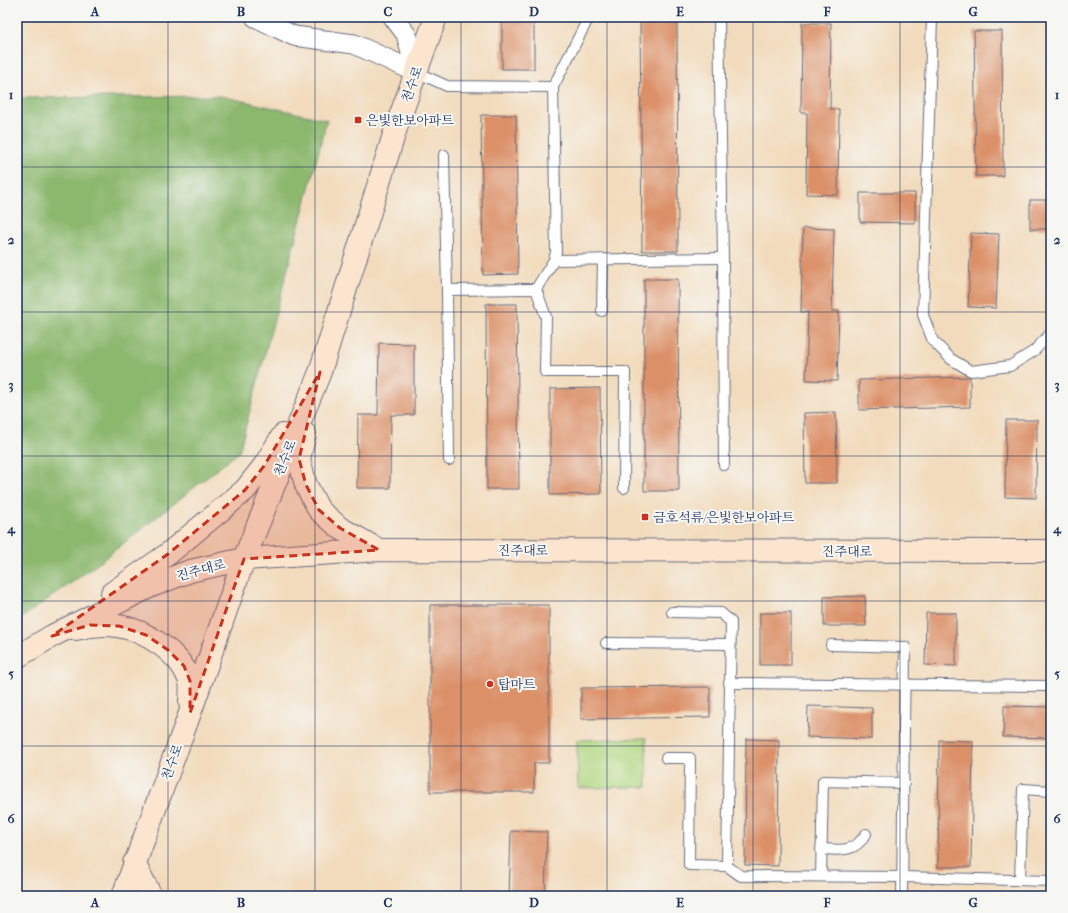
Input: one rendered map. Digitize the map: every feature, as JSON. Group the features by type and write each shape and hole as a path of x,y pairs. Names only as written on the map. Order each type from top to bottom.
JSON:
{"street":[{"path":"255,17 294,36 354,44 416,72"},
{"path":"393,17 406,34 416,72"},
{"name":"천수로","path":"123,896 190,713 244,559 320,372 397,125 436,17"},
{"path":"320,372 299,459 306,485 319,510 340,528 379,550"},
{"path":"52,636 168,554 245,490 264,466 320,372"},
{"name":"진주대로","path":"17,657 52,636 151,586 190,571 244,559 379,550 1051,551"},
{"path":"52,636 90,625 119,626 146,635 168,650 184,666 190,681 190,713"},
{"path":"134,864 151,896"}],"lane":[{"path":"536,289 554,260 556,252 553,87 590,17"},
{"path":"719,17 723,258 724,465"},
{"path":"932,17 923,315 933,341 950,359 971,370 1010,366 1034,351 1051,333"},
{"path":"416,72 447,86 553,87"},
{"path":"444,155 449,460"},
{"path":"554,260 723,258"},
{"path":"602,311 603,259"},
{"path":"447,290 536,289"},
{"path":"536,289 546,318 545,372 625,372 624,488"},
{"path":"672,612 721,612 731,622 727,866"},
{"path":"606,643 730,644"},
{"path":"831,644 905,647 906,684 902,896"},
{"path":"729,683 1051,686"},
{"path":"666,758 690,758 689,865 727,866 741,876 903,877 1051,881"},
{"path":"821,876 823,781 904,783"},
{"path":"1020,880 1023,789 1051,791"},
{"path":"822,849 846,850 854,847 862,841 866,834"}],"highlighted area":[{"path":"320,372 299,459 306,485 319,510 340,528 379,550 244,559 190,713 190,681 184,666 168,650 146,635 119,626 90,625 52,636 168,554 245,490 264,466"}],"green space":[{"path":"221,96 327,120 239,452 91,569 17,621 17,98"},
{"path":"646,738 647,787 578,788 577,740"}],"building":[{"path":"502,17 534,17 534,69 502,69"},
{"path":"640,17 677,17 678,251 642,251"},
{"path":"802,23 831,23 830,109 839,109 838,195 806,194 807,113 801,113"},
{"path":"974,31 1002,31 1003,176 976,176"},
{"path":"481,115 516,115 518,274 483,275"},
{"path":"860,193 915,193 915,223 860,222"},
{"path":"1030,200 1051,200 1051,229 1030,229"},
{"path":"803,228 834,229 832,311 839,311 837,381 806,380 808,312 801,312"},
{"path":"971,233 999,234 996,308 968,307"},
{"path":"644,279 678,279 679,491 644,491"},
{"path":"486,304 517,304 519,489 487,489"},
{"path":"379,343 414,344 414,415 391,415 390,488 357,488 358,415 378,415"},
{"path":"970,377 970,407 859,410 859,380"},
{"path":"600,388 601,494 550,495 550,389"},
{"path":"836,412 837,483 805,483 804,413"},
{"path":"1006,420 1037,420 1036,498 1005,497"},
{"path":"865,596 866,626 824,626 824,597"},
{"name":"탑마트","path":"430,605 549,605 549,763 534,763 534,792 430,792"},
{"path":"760,613 791,613 791,665 760,665"},
{"path":"926,613 956,613 956,666 925,665"},
{"path":"710,687 710,717 581,719 581,688"},
{"path":"808,706 872,708 872,739 807,737"},
{"path":"1004,706 1051,707 1051,738 1003,737"},
{"path":"746,739 779,740 778,866 745,865"},
{"path":"939,740 973,741 971,867 938,867"},
{"path":"511,831 547,832 545,896 509,896"}],"place":[{"name":"은빛한보아파트","path":"358,120"},
{"name":"금호석류/은빛한보아파트","path":"645,517"},
{"name":"탑마트","path":"490,684"}]}
